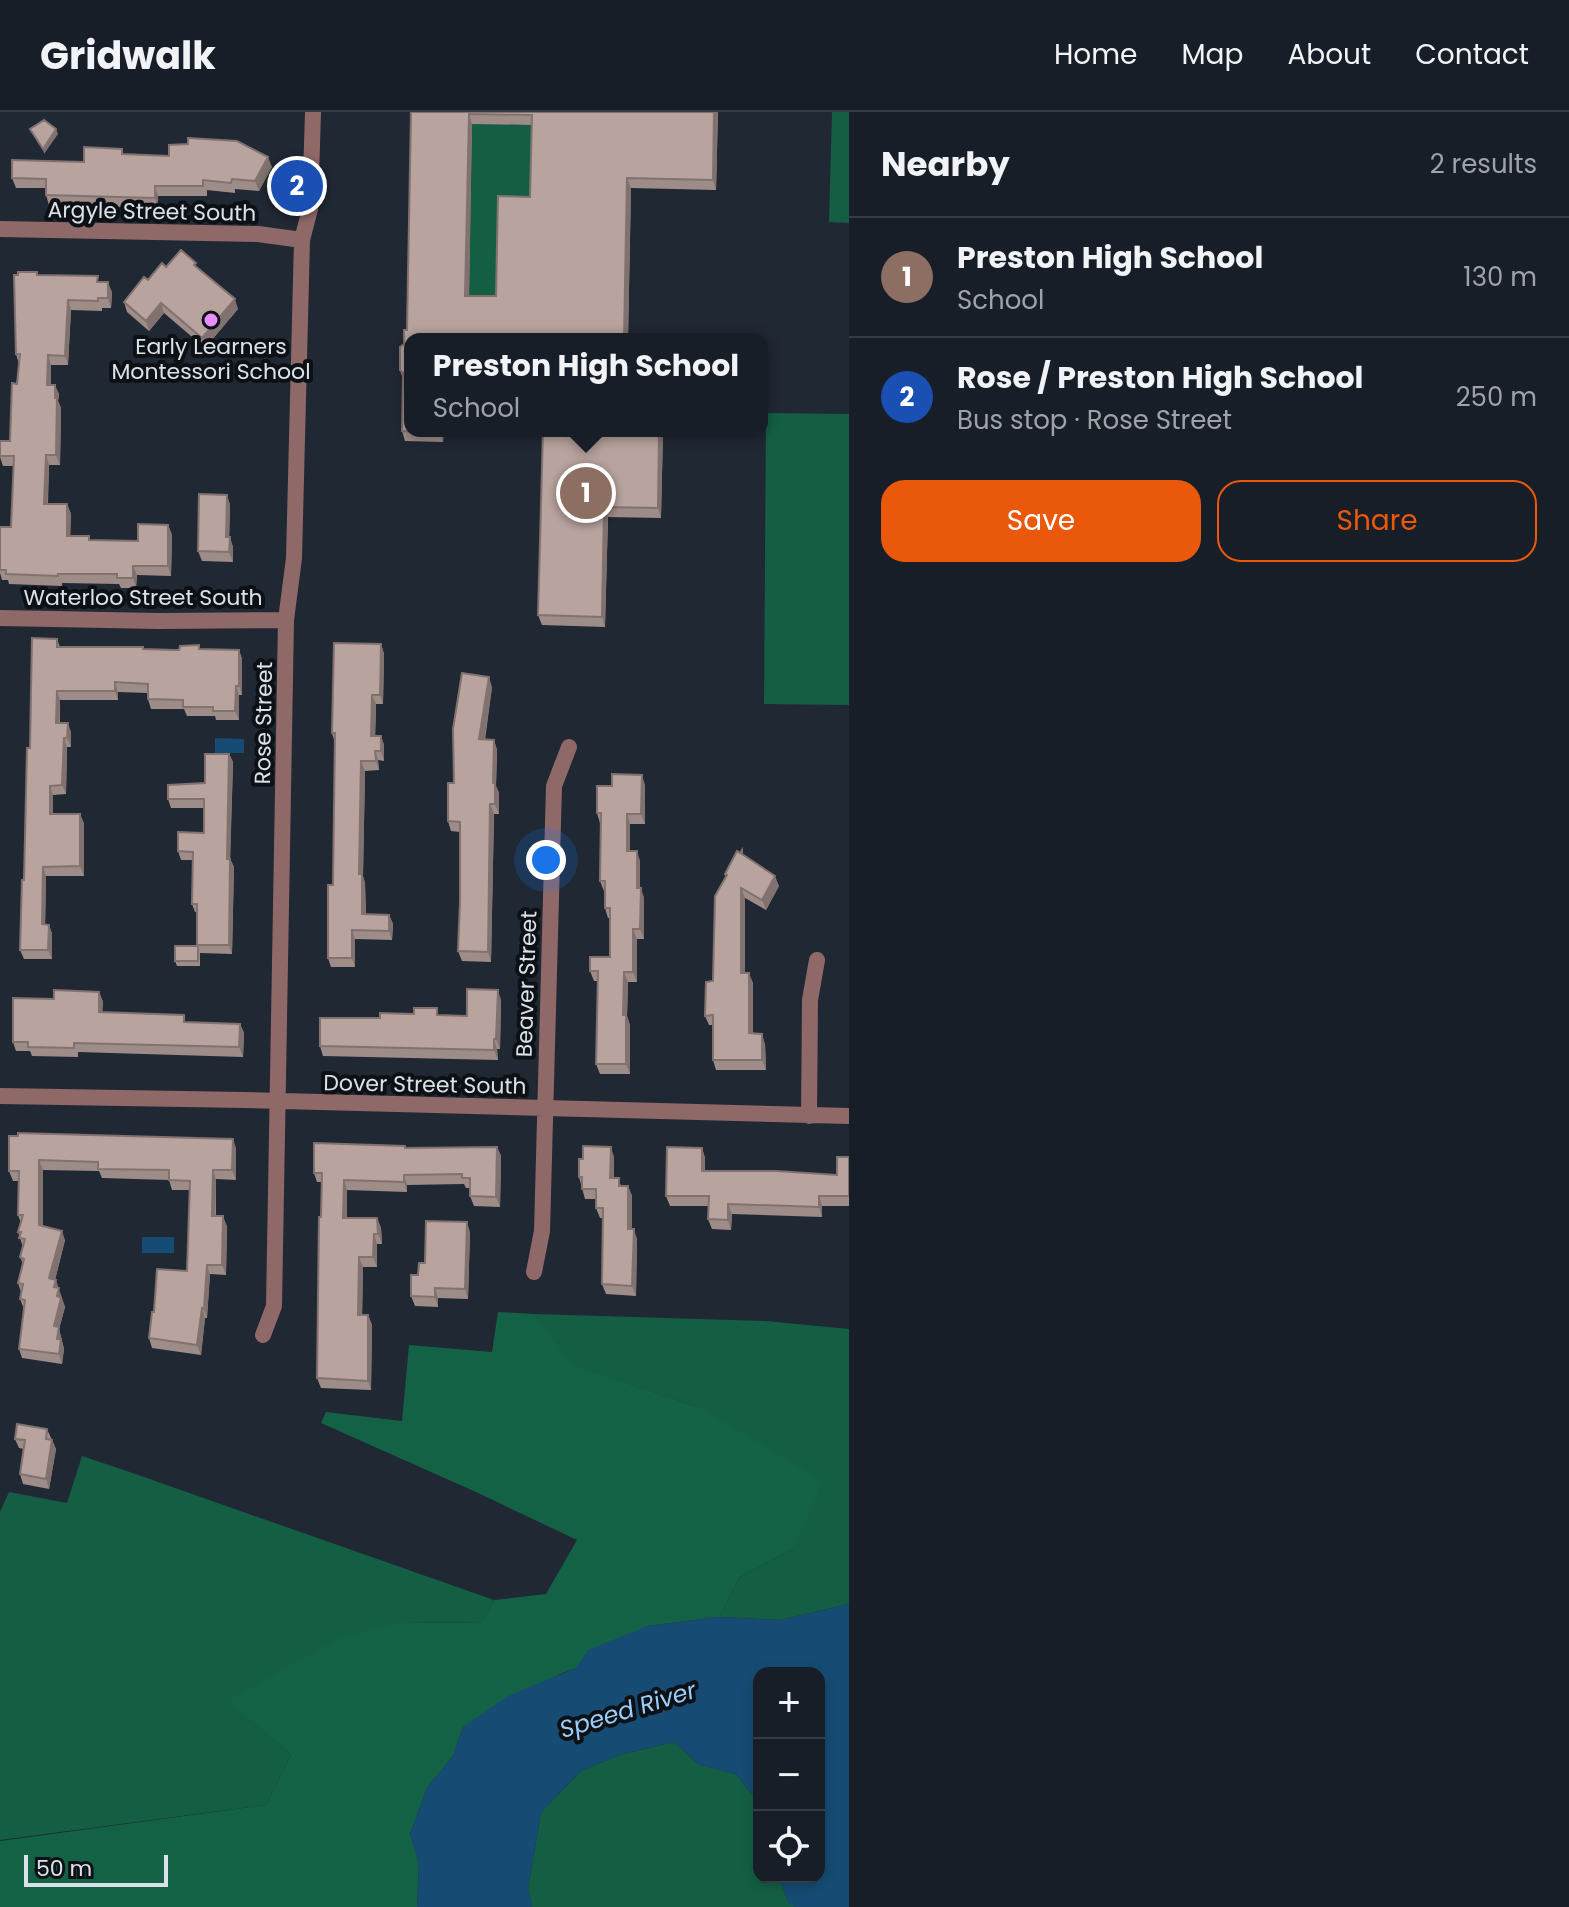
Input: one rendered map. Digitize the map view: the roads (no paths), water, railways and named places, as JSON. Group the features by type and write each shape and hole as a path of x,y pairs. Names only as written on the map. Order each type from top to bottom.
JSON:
{"street":[{"name":"Rose Street","path":"263,1335 274,1306 286,620 294,558 302,240 310,209 313,112"},
{"name":"Argyle Street South","path":"0,229 258,234 302,240"},
{"name":"Waterloo Street South","path":"0,618 286,620"},
{"name":"Beaver Street","path":"534,1272 542,1231 554,786 569,747"},
{"path":"809,1116 810,1000 817,960"},
{"name":"Dover Street South","path":"0,1096 849,1116"}],"water":[{"path":"215,738 244,739 244,753 215,753"},
{"path":"142,1237 174,1237 174,1253 142,1253"},
{"name":"Speed River","path":"849,1604 849,1907 796,1907 789,1904 780,1883 825,1883 825,1667 753,1667 753,1796 736,1774 698,1764 674,1742 619,1755 581,1771 541,1812 528,1888 532,1907 417,1907 419,1863 410,1834 427,1788 453,1756 463,1727 508,1696 576,1668 588,1650 648,1626 719,1617 780,1620"}],"place":[{"name":"Rose / Preston High School","path":"297,186"},
{"name":"Early Learners Montessori School","path":"211,320"},
{"name":"Preston High School","path":"586,493"}]}
